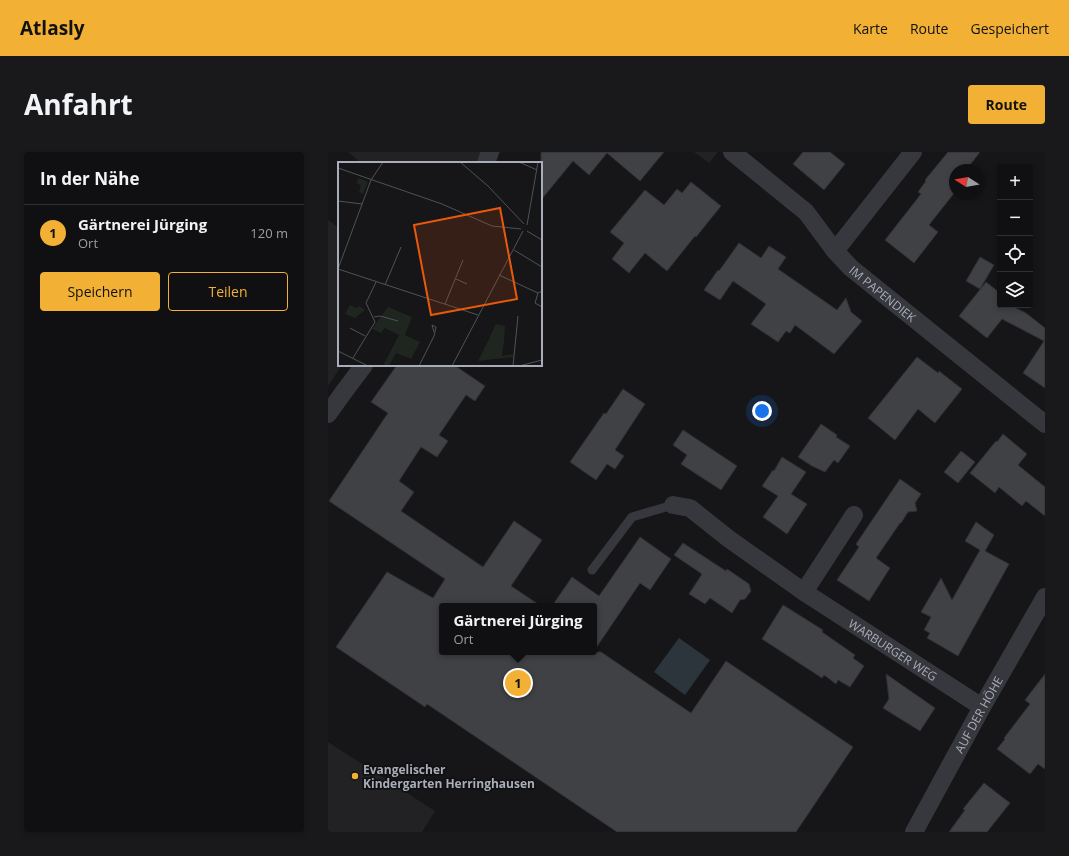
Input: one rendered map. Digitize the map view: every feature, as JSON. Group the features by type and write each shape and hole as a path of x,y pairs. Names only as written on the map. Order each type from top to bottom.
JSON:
{"street":[{"path":"486,162 490,152"},
{"name":"IM PAPENDIEK","path":"732,152 806,212 835,251 851,268 1045,424"},
{"path":"835,251 913,152"},
{"path":"328,414 363,366"},
{"name":"WARBURGER WEG","path":"673,505 690,508 729,539 804,592 982,707"},
{"path":"804,592 854,515"},
{"name":"AUF DER HÖHE","path":"914,832 982,707 1045,597"}],"lane":[{"path":"592,570 632,518 673,505"}],"shaded area":[{"path":"348,152 502,152 481,162 360,162"},
{"path":"694,152 718,152 709,163"},
{"path":"328,220 338,227 338,366 341,366 328,386"},
{"path":"679,638 710,660 685,695 654,672"},
{"name":"Evangelischer Kindergarten Herringhausen","path":"328,742 435,811 422,832 328,832"}],"building":[{"path":"541,152 664,152 640,181 607,153 589,175 573,161 542,199"},
{"path":"803,152 830,152 845,164 824,190 793,164"},
{"path":"948,152 980,152 971,164 949,164 949,200 929,225 938,232 914,263 885,240 921,194 918,192 926,181 925,180"},
{"path":"691,182 721,206 667,271 645,253 629,273 612,259 624,243 610,232 645,190 664,205 677,189 682,193"},
{"path":"739,243 761,258 769,246 786,257 778,269 837,310 846,298 851,312 862,321 834,354 795,325 790,333 786,331 778,342 751,324 766,304 733,281 720,300 704,290"},
{"path":"980,257 994,265 980,289 966,281"},
{"path":"986,282 997,291 997,308 1016,308 1026,313 1045,328 1045,388 1023,373 1044,341 1002,319 987,338 959,316"},
{"path":"917,357 938,373 939,371 962,389 935,423 918,409 895,440 868,418"},
{"path":"396,366 455,366 485,386 475,401 466,395 439,435 448,441 437,457 421,447 399,481 414,492 401,511 483,567 514,521 542,540 511,586 536,603 439,603 439,655 597,655 597,652 601,652 691,713 726,661 853,747 796,832 617,832 427,704 425,707 336,647 387,572 433,598 445,579 329,501 388,413 371,402"},
{"path":"623,389 645,404 615,450 624,456 615,469 607,464 596,480 570,462 604,413 606,414"},
{"path":"821,424 837,435 836,437 850,446 838,463 834,460 825,472 798,457"},
{"path":"683,430 737,466 721,490 681,464 687,455 673,445"},
{"path":"1003,434 1027,454 1018,465 1045,487 1045,516 1026,501 1022,506 999,487 995,493 970,473"},
{"path":"961,451 975,462 958,483 944,472"},
{"path":"782,457 806,472 791,494 807,504 787,534 763,517 778,496 762,486 773,470 774,471"},
{"path":"900,479 921,494 915,503 917,511 908,512 876,558 890,568 869,601 837,580 859,547 856,544"},
{"path":"976,522 994,535 985,551 1009,564 958,656 927,638 930,633 924,630 931,617 921,612 941,578 952,600 980,550 965,541"},
{"path":"640,537 671,559 650,590 640,583 597,647 597,603 554,603 572,577 599,596"},
{"path":"683,543 749,584 751,591 745,599 740,600 732,613 710,598 705,604 689,594 702,574 674,555"},
{"path":"783,605 823,630 822,632 855,655 853,658 864,666 850,687 838,680 836,684 824,675 822,678 762,639"},
{"path":"886,674 935,708 920,731 883,708 889,699"},
{"path":"1045,674 1045,769 1038,764 1030,774 997,749 1030,704 1025,700"},
{"path":"984,783 1010,803 987,832 949,832 965,810 963,809"}],"place":[{"name":"Gärtnerei Jürging","path":"518,683"},
{"name":"Evangelischer Kindergarten Herringhausen","path":"355,776"}]}
